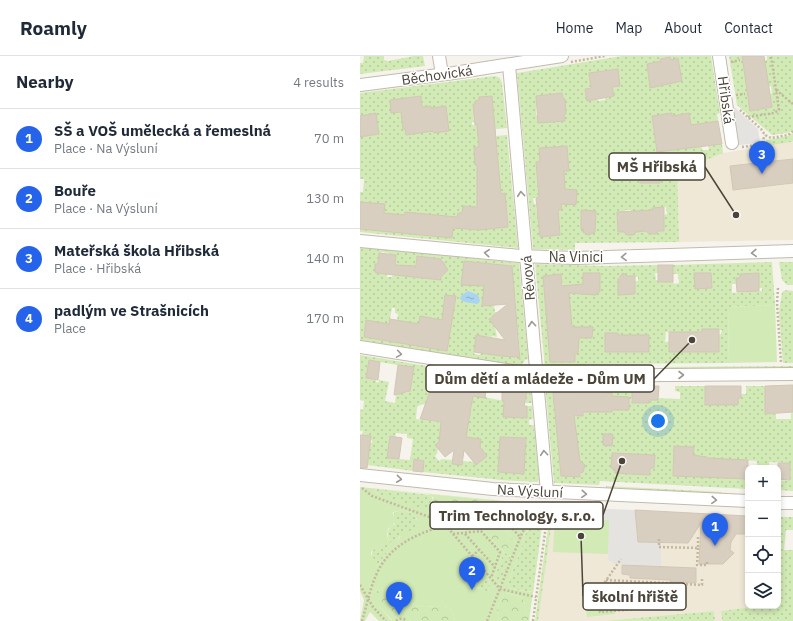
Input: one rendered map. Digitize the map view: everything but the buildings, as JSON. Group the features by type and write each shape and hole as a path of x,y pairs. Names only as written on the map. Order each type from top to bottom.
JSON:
{"street":[{"path":"439,56 442,74"},
{"name":"Běchovická","path":"360,85 566,59"},
{"name":"Hřibská","path":"724,59 732,143"},
{"name":"Révová","path":"509,65 547,498"},
{"name":"Na Vinici","path":"360,241 526,256 575,258 793,251"},
{"path":"360,347 537,375 593,376 793,374"},
{"name":"Na Výsluní","path":"361,480 493,489 547,498 745,501"},
{"path":"781,503 793,504"}],"path":[{"path":"566,59 606,56"},
{"path":"748,117 778,112 779,108 771,56"},
{"path":"724,59 740,60"},
{"path":"775,89 793,104"},
{"path":"734,100 734,96 745,94"},
{"path":"736,107 761,129 765,135 771,138 788,135 793,131"},
{"path":"732,143 733,148 764,145 765,135"},
{"path":"778,288 777,303 782,364"},
{"path":"361,480 361,487 372,496 443,522 500,589 536,596"},
{"path":"488,621 521,539 522,533 530,521 536,507 547,498"},
{"path":"532,621 547,498"},
{"path":"362,621 372,584 378,570 390,555 407,541 446,525 536,507"},
{"path":"499,514 521,539"},
{"path":"453,534 481,531 500,552 491,578"},
{"path":"465,533 495,567"},
{"path":"698,535 698,565 706,566 706,561"},
{"path":"659,539 659,548 698,548"},
{"path":"472,556 479,550"},
{"path":"621,559 598,592 600,612 636,609 655,595 666,583"},
{"path":"606,580 702,585 702,579"},
{"path":"360,585 373,607 386,621"},
{"path":"396,621 400,619 406,621"}],"shaded area":[{"path":"734,107 758,129 760,142 728,147 722,108"},
{"path":"793,141 793,159 730,166 734,189 793,183 793,240 679,242 677,162 706,160 723,153"},
{"path":"554,507 745,516 745,609 721,611 722,621 715,621 714,611 604,621 538,621"},
{"path":"554,507 635,510 638,542 661,543 661,566 615,564 608,560 609,520 555,518"}],"green space":[{"path":"364,56 384,56 384,60 388,61 414,56 423,56 425,66 360,74 360,63 363,63"},
{"path":"622,56 711,56 720,113 717,114 718,121 701,140 702,150 709,150 708,146 722,144 723,153 706,160 677,162 679,242 575,243 575,250 533,249 517,73","holes":["670,57 671,60 678,58 682,81 650,87 647,64 661,61 660,58","618,69 620,85 612,87 614,96 605,98 605,100 598,101 597,99 587,101 585,89 591,87 589,73","562,93 563,99 565,99 565,120 538,123 538,116 536,115 536,96","672,113 672,116 689,113 694,146 656,147 652,116","567,146 569,170 557,172 565,189 576,190 576,205 566,205 566,201 561,203 562,210 558,210 560,235 540,237 538,214 533,198 556,196 538,186 536,162 543,161 539,148","661,161 661,169 664,170 664,178 660,178 660,183 640,183 640,177 638,176 640,162","666,207 667,214 664,215 664,230 635,232 633,235 627,235 625,232 618,232 617,212 625,210 653,211 653,208"]},
{"path":"729,56 742,56 751,111 772,107 770,94 772,93 771,86 769,87 764,60 767,60 767,56 793,56 793,130 787,133 772,135 737,105"},
{"path":"495,76 500,78 502,83 507,128 496,129 496,136 507,135 518,248 360,232 360,229 384,213 385,204 360,207 360,192 363,192 364,179 360,179 360,137 379,134 376,114 360,116 360,93","holes":["421,96 422,109 427,108 427,106 431,106 431,108 446,106 448,131 434,133 433,130 420,131 419,133 406,135 402,122 405,122 413,97","492,96 495,126 477,128 477,125 472,125 472,122 474,122 473,104 475,104 475,101 479,100 479,97","497,145 500,183 479,183 478,165 475,165 474,147","505,193 508,227 491,229 487,195","463,206 479,207 477,230 461,229 461,221 457,220 458,213 462,213"]},
{"path":"793,133 793,141 791,142 767,146 766,140 788,136"},
{"path":"360,247 519,263 528,359 525,360 521,366 360,340","holes":["383,252 396,255 395,274 393,274 392,277 387,277 387,274 377,273 379,253","417,256 443,259 442,267 446,267 447,270 445,273 442,273 441,280 412,277 412,266 416,266","464,261 512,266 520,353 516,357 481,353 480,355 474,354 476,335 497,337 495,327 489,318 492,316 495,321 502,312 495,312 494,305 482,306 482,302 496,301 484,282 475,283 474,286 471,286 471,282 462,279","392,308 395,308 395,313 398,314 397,320 371,338 364,336 366,321 389,324"]},
{"path":"772,262 775,305 728,307 729,363 586,364 585,369 545,368 535,264 605,266 658,265 658,273 655,273 656,280 659,282 673,282 674,284 679,283 678,274 673,274 673,265","holes":["711,273 712,288 695,289 695,274","759,273 759,288 762,288 762,291 732,293 732,284 737,284 740,274","561,274 563,286 566,286 566,290 544,292 543,276","618,277 638,277 638,281 635,281 635,294 618,295","593,327 592,338 570,337 579,344 578,354 575,354 575,362 550,362 570,328","702,329 722,330 721,334 665,342 666,332 702,332","617,333 618,337 629,335 649,335 649,352 605,352 605,334"]},
{"path":"779,262 793,262 793,285 787,285 782,280"},
{"path":"786,290 793,291 793,363 783,363 779,312 782,292"},
{"path":"775,305 777,362 729,363 728,307"},
{"path":"360,355 500,378 499,383 487,381 484,397 504,401 503,417 527,418 527,406 532,406 533,419 529,420 529,425 534,425 539,480 537,482 501,480 423,472 424,461 414,459 413,471 360,464 370,443 372,443 372,440 362,436 363,431 360,431 360,409 363,410 364,401 360,400","holes":["369,360 414,368 409,392 396,394 395,403 385,401 389,382 379,380 378,383 376,380 366,378","439,373 452,374 462,377 464,403 472,405 469,421 443,423 416,419 417,407 426,404 428,401 432,377 438,378","396,433 407,434 407,438 413,439 410,460 387,458 390,436 395,437","440,435 481,439 481,461 476,465 474,462 463,461 462,465 452,464 453,460 442,459 439,461 435,456 438,449 436,444 439,442","500,437 526,438 524,474 498,472"]},
{"path":"793,366 793,369 664,370 664,367"},
{"path":"511,380 529,383 532,403 525,403 528,387 511,384"},
{"path":"545,384 633,386 633,398 631,398 632,403 649,403 649,400 652,400 652,398 680,399 680,392 675,391 675,386 705,386 705,405 737,405 738,398 740,398 741,394 746,394 746,386 765,386 765,414 776,414 776,419 791,419 791,412 793,412 793,491 781,490 781,481 790,480 790,463 769,462 769,465 757,465 757,461 738,460 734,463 734,477 737,477 737,479 745,479 745,489 600,481 599,485 554,483","holes":["571,390 586,391 582,402 583,416 560,418 555,414 553,392 571,392","604,393 612,394 612,412 599,412","679,446 694,447 693,455 707,458 696,477 673,476 674,455 678,455","612,453 655,456 654,468 650,468 650,475 615,473 615,469 611,468","579,456 580,462 583,464 580,477 561,476 559,457"]},
{"path":"606,486 722,492 721,496 606,490"},
{"path":"360,487 545,505 530,614 525,612 525,603 523,599 504,593 497,610 499,621 455,621 453,613 449,608 444,606 419,606 414,604 407,593 399,593 394,599 380,589 374,593 373,598 391,620 396,616 404,614 407,615 411,621 379,621 370,612 365,621 360,621 364,600 360,591","holes":["375,490 510,502 519,503 523,506 469,518 449,520 376,493","403,510 409,512 416,517 418,523 418,526 404,533 397,542 390,542 387,536 388,529 397,521 393,512","523,512 527,513 525,522 518,528 515,526 516,524 512,520 510,521 507,516","492,519 497,521 516,542 500,585 494,578 504,552 482,529 454,531 451,527","531,526 535,526 541,531 532,592 512,589 508,583 523,544 524,535","384,545 388,545 390,549 377,566 371,552 374,549","472,565 476,566 489,579 490,587 488,591 481,587 472,589 466,584 464,575 468,567"]},
{"path":"375,490 431,495 434,502 433,514 376,493"},
{"path":"428,494 519,503 523,506 456,520 443,519 433,514 433,497"},
{"path":"551,506 554,507 538,621 535,621"},
{"path":"403,510 412,514 416,518 418,527 399,537 397,542 390,542 388,532 390,527 395,524 394,512"},
{"path":"781,517 793,517 793,530 786,530 784,550 793,550 793,621 722,621 721,611 745,608 781,609"},
{"path":"555,518 610,520 608,554 553,552"},
{"path":"492,519 497,521 516,542 511,557 504,552 482,529 454,531 451,527"},
{"path":"531,526 535,526 541,530 533,592 512,589 508,583 523,544 524,536"},
{"path":"388,545 390,549 377,566 372,552 375,548"},
{"path":"504,552 511,557 500,585 494,578"},
{"path":"472,565 480,569 489,579 490,587 488,591 479,587 472,589 466,584 464,575 468,567"},
{"path":"380,589 386,592 390,597 401,592 407,593 414,604 419,606 444,606 449,608 453,613 455,621 411,621 408,616 396,616 392,620 372,598 374,593"},
{"path":"504,593 523,599 525,602 525,612 530,614 529,621 499,621 497,610"},
{"path":"614,605 615,614 587,617 586,608"},
{"path":"714,611 715,621 604,621"}],"water":[{"path":"468,291 478,295 480,301 477,304 461,300 460,298 462,295"}],"place":[{"name":"Mateřská škola Hřibská","path":"762,174"},
{"name":"MŠ Hřibská","path":"736,215"},
{"name":"Dům dětí a mládeže - Dům UM","path":"692,340"},
{"name":"Trim Technology, s.r.o.","path":"622,461"},
{"name":"školní hřiště","path":"581,536"},
{"name":"SŠ a VOŠ umělecká a řemeslná","path":"715,546"},
{"name":"Bouře","path":"472,590"},
{"name":"padlým ve Strašnicích","path":"399,615"}]}
